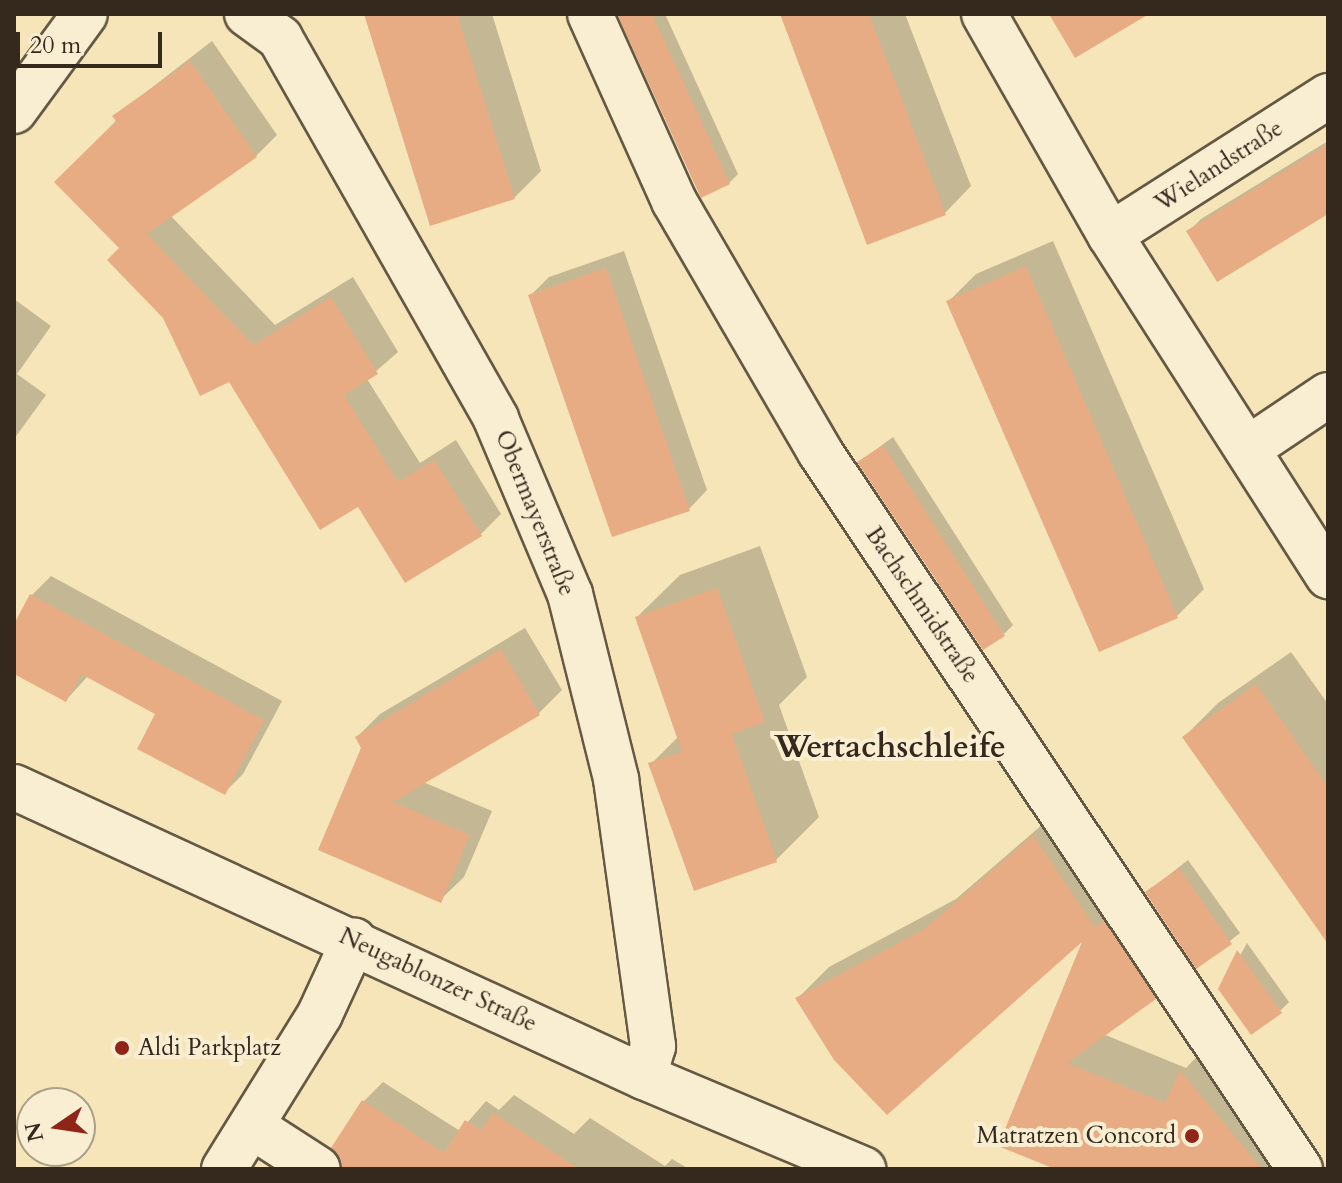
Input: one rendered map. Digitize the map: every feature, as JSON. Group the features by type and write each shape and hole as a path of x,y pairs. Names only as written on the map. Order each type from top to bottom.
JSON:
{"street":[{"path":"14,111 85,14"},
{"name":"Obermayerstraße","path":"247,14 280,38 496,419 570,594 616,779 653,1046 644,1077"},
{"name":"Bachschmidstraße","path":"590,14 674,201 820,452 1300,1169"},
{"path":"984,14 1110,235 1328,576"},
{"name":"Wielandstraße","path":"1110,235 1328,96"},
{"path":"1249,448 1328,395"},
{"name":"Neugablonzer Straße","path":"14,787 354,940 644,1077 863,1169"},
{"path":"224,1169 253,1127 320,1014 354,940"},
{"path":"253,1127 318,1169"}],"building":[{"path":"364,14 457,14 515,199 430,226"},
{"path":"617,14 652,14 730,184 701,198"},
{"path":"780,14 869,14 946,215 867,245"},
{"path":"1049,14 1149,14 1075,58"},
{"path":"190,61 257,157 147,234 253,345 331,297 378,374 344,395 398,482 434,460 482,536 405,583 358,507 320,530 229,382 200,396 163,318 107,260 119,248 54,182 116,121 112,116"},
{"path":"1328,144 1328,214 1217,282 1186,231"},
{"path":"1026,266 1178,618 1099,652 946,301"},
{"path":"606,268 690,511 612,537 528,295"},
{"path":"883,445 1005,636 983,650 857,462"},
{"path":"717,588 765,722 732,734 777,862 694,891 648,763 682,752 635,617"},
{"path":"30,594 264,720 225,795 137,749 155,714 81,674 66,702 14,674 14,624"},
{"path":"501,649 540,715 393,802 470,835 441,903 318,850 361,748 355,737"},
{"path":"1256,684 1328,787 1328,944 1182,737"},
{"path":"1033,835 1095,927 1104,921 1156,999 1067,1063 1165,1103 1180,1070 1262,1169 1055,1169 998,1146 1082,942 887,1115 834,1060 795,998 923,930"},
{"path":"1179,868 1232,944 1196,969 1145,892"},
{"path":"1237,950 1282,1013 1251,1035 1218,989"},
{"path":"362,1100 444,1153 465,1120 481,1130 493,1113 579,1169 343,1169 331,1148"}],"place":[{"name":"Aldi Parkplatz","path":"122,1048"},
{"name":"Matratzen Concord","path":"1192,1136"}],"district":[{"name":"Wertachschleife","path":"890,747"}]}
